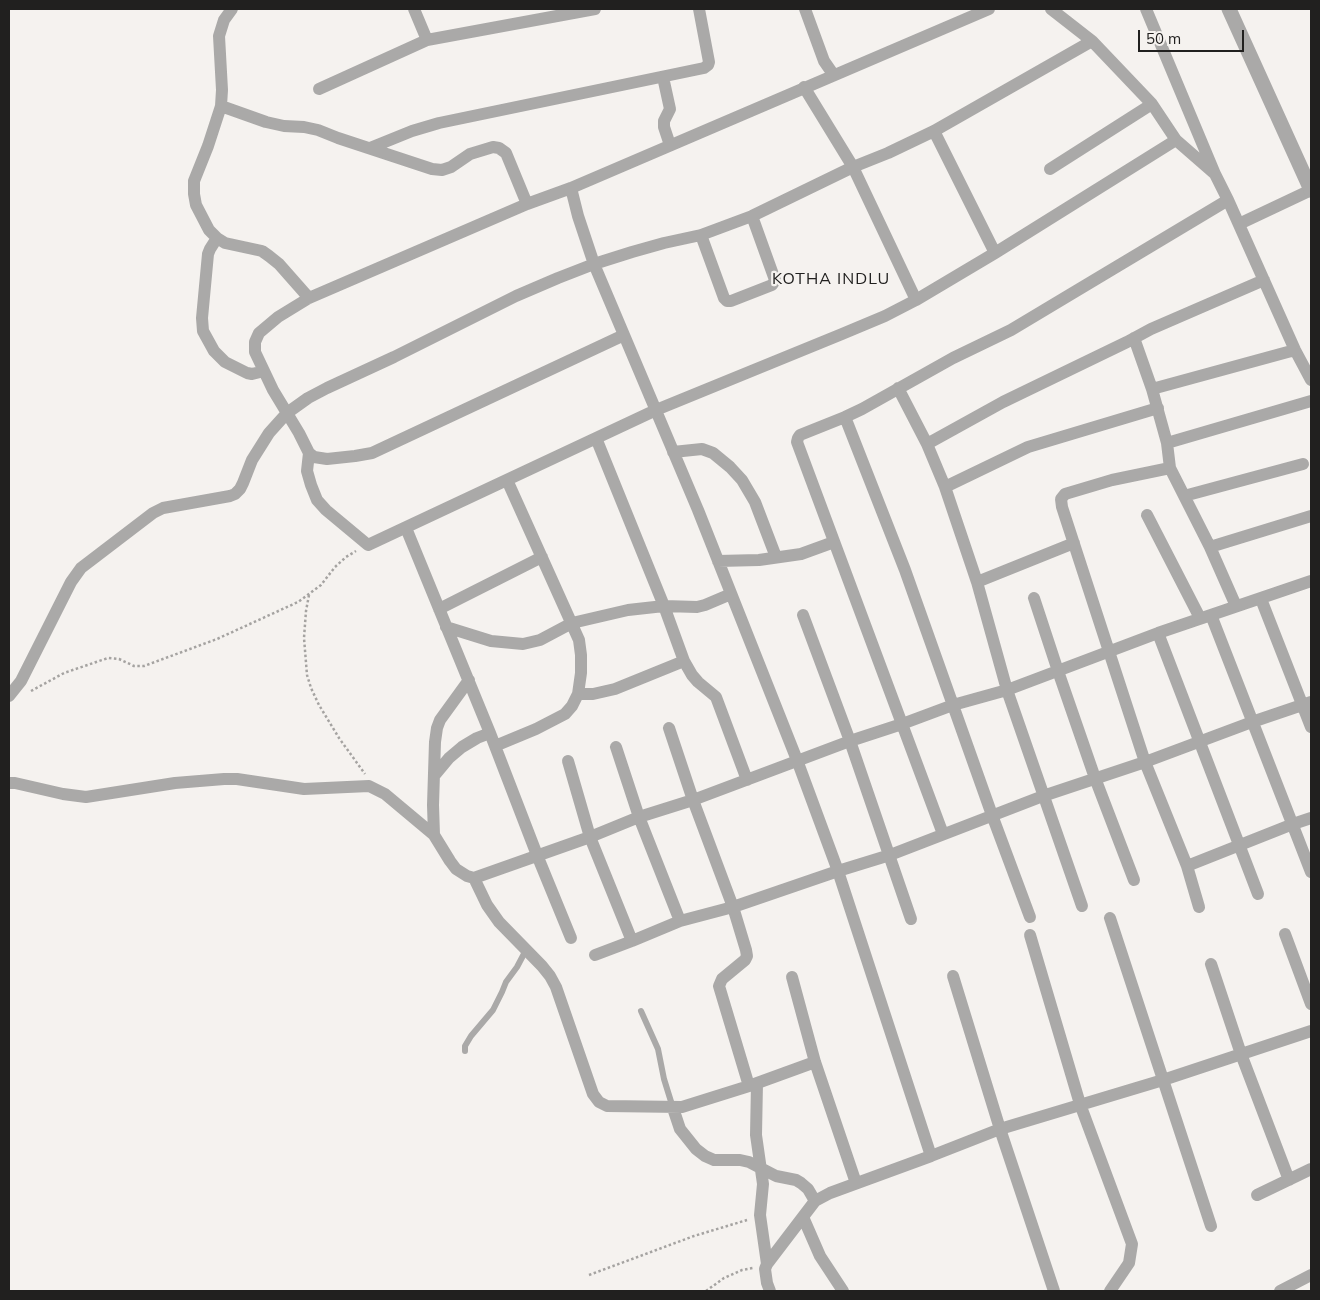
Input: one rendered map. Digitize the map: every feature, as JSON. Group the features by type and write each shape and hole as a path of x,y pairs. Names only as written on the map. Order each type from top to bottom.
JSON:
{"street":[{"path":"232,9 224,20 219,36 221,106 194,181 196,205 209,230 216,238 226,243 262,251 279,264 309,298"},
{"path":"414,9 427,40"},
{"path":"319,89 427,40 595,9"},
{"path":"370,148 412,131 439,123 704,68 708,66 709,62 699,9"},
{"path":"805,9 824,60 834,74"},
{"path":"989,9 309,298 278,317 259,333 255,342 256,352 273,390 299,433 309,454 307,471 311,486 318,500 326,510 368,545 656,410 885,316 995,254 1176,140"},
{"path":"1051,9 1092,41 1152,104 1176,140 1215,174"},
{"path":"1146,9 1215,174 1295,350 1311,380"},
{"path":"1230,9 1311,190 1239,224"},
{"path":"9,696 21,681 71,582 81,568 163,508 235,494 244,484 252,460 269,434 287,413 308,398 516,296 594,264 648,247 701,235 752,216 853,167 934,131 1092,41"},
{"path":"663,77 670,109 664,121 664,127 670,145"},
{"path":"804,87 853,167 916,300"},
{"path":"1050,169 1152,104"},
{"path":"221,106 275,124 318,130 432,169 442,170 470,154 493,147 500,148 506,153 527,204"},
{"path":"934,131 995,254"},
{"path":"571,188 594,264 674,452 797,760 838,871 931,1156"},
{"path":"943,834 797,442 798,438 800,435 845,417 952,358 1011,330 1228,200"},
{"path":"701,235 724,298 727,301 731,301 772,284 775,280 752,216"},
{"path":"216,238 208,254 202,318 203,331 214,352 225,362 247,373 252,374 264,371"},
{"path":"927,444 1003,402 1151,328 1264,280"},
{"path":"309,454 314,457 327,459 372,453 624,334"},
{"path":"1134,338 1158,408 1167,443 1170,468 1210,547 1236,606"},
{"path":"1152,389 1295,350"},
{"path":"898,388 927,444 945,487 977,582 1007,690 1082,906"},
{"path":"1167,443 1311,402"},
{"path":"945,487 1028,447 1158,408"},
{"path":"845,417 905,570 1030,917"},
{"path":"596,438 664,606 684,661 698,682 716,697 747,780"},
{"path":"674,452 702,449 713,454 730,467 742,480 755,502 776,557"},
{"path":"1184,496 1304,464"},
{"path":"1170,468 1112,480 1064,494 1061,499 1145,762 1187,866 1199,906"},
{"path":"495,746 536,729 565,714 572,706 578,694 581,673 580,640 507,480"},
{"path":"1148,515 1206,617 1252,722 1311,872"},
{"path":"1210,547 1311,516"},
{"path":"406,528 572,938"},
{"path":"718,561 759,560 801,554 834,542"},
{"path":"977,582 1074,543"},
{"path":"439,609 542,558"},
{"path":"9,783 86,797 175,783 224,778 304,789 369,786 385,794 434,835 456,869 474,878 953,704 1007,690 1158,633 1311,581"},
{"path":"446,627 491,641 523,644 540,640 572,623 628,610 664,606 697,607 731,594"},
{"path":"1034,598 1095,778 1134,880"},
{"path":"1261,599 1307,704 1311,726"},
{"path":"802,616 850,741 911,919"},
{"path":"1158,633 1258,894"},
{"path":"578,694 593,694 615,689 684,661"},
{"path":"434,835 433,805 437,728 440,720 469,680"},
{"path":"595,955 680,921 733,907 890,855 1044,796 1307,704"},
{"path":"669,728 692,800 733,907 746,950 745,960 722,979 719,986 753,1084 756,1135 763,1184 760,1215 767,1283 770,1291"},
{"path":"434,776 449,758 462,747 490,732"},
{"path":"616,747 639,817 680,921"},
{"path":"568,762 590,837 632,941"},
{"path":"1187,866 1311,818"},
{"path":"474,878 486,905 499,922 550,976 556,987 593,1094 599,1102 608,1106 682,1107 815,1062"},
{"path":"1110,918 1210,1226"},
{"path":"1285,934 1311,1004"},
{"path":"1030,935 1080,1104 1132,1244 1129,1262 1110,1291"},
{"path":"1212,964 1241,1054 1289,1180"},
{"path":"952,976 1054,1291"},
{"path":"792,977 815,1062 856,1183"},
{"path":"766,1266 815,1201 830,1192 1000,1129 1162,1080 1311,1031"},
{"path":"673,1108 680,1128 696,1149 705,1156 714,1160 749,1162 776,1176 796,1180 808,1189 815,1201"},
{"path":"1257,1195 1311,1169"},
{"path":"803,1216 820,1256 843,1291"},
{"path":"1280,1291 1311,1275"}],"lane":[{"path":"465,1051 468,1041 493,1010 506,982 526,950"},
{"path":"641,1011 658,1049 664,1079 673,1108"}],"path":[{"path":"28,693 64,674 108,658 119,659 134,666 144,666 225,635 298,602 321,585 346,557 368,545"},
{"path":"309,595 304,638 307,675 311,688 339,738 375,788"},
{"path":"589,1275 694,1236 738,1224 760,1215"},
{"path":"706,1291 724,1278 742,1270 766,1266"}],"district":[{"name":"KOTHA INDLU","path":"831,279"}]}
